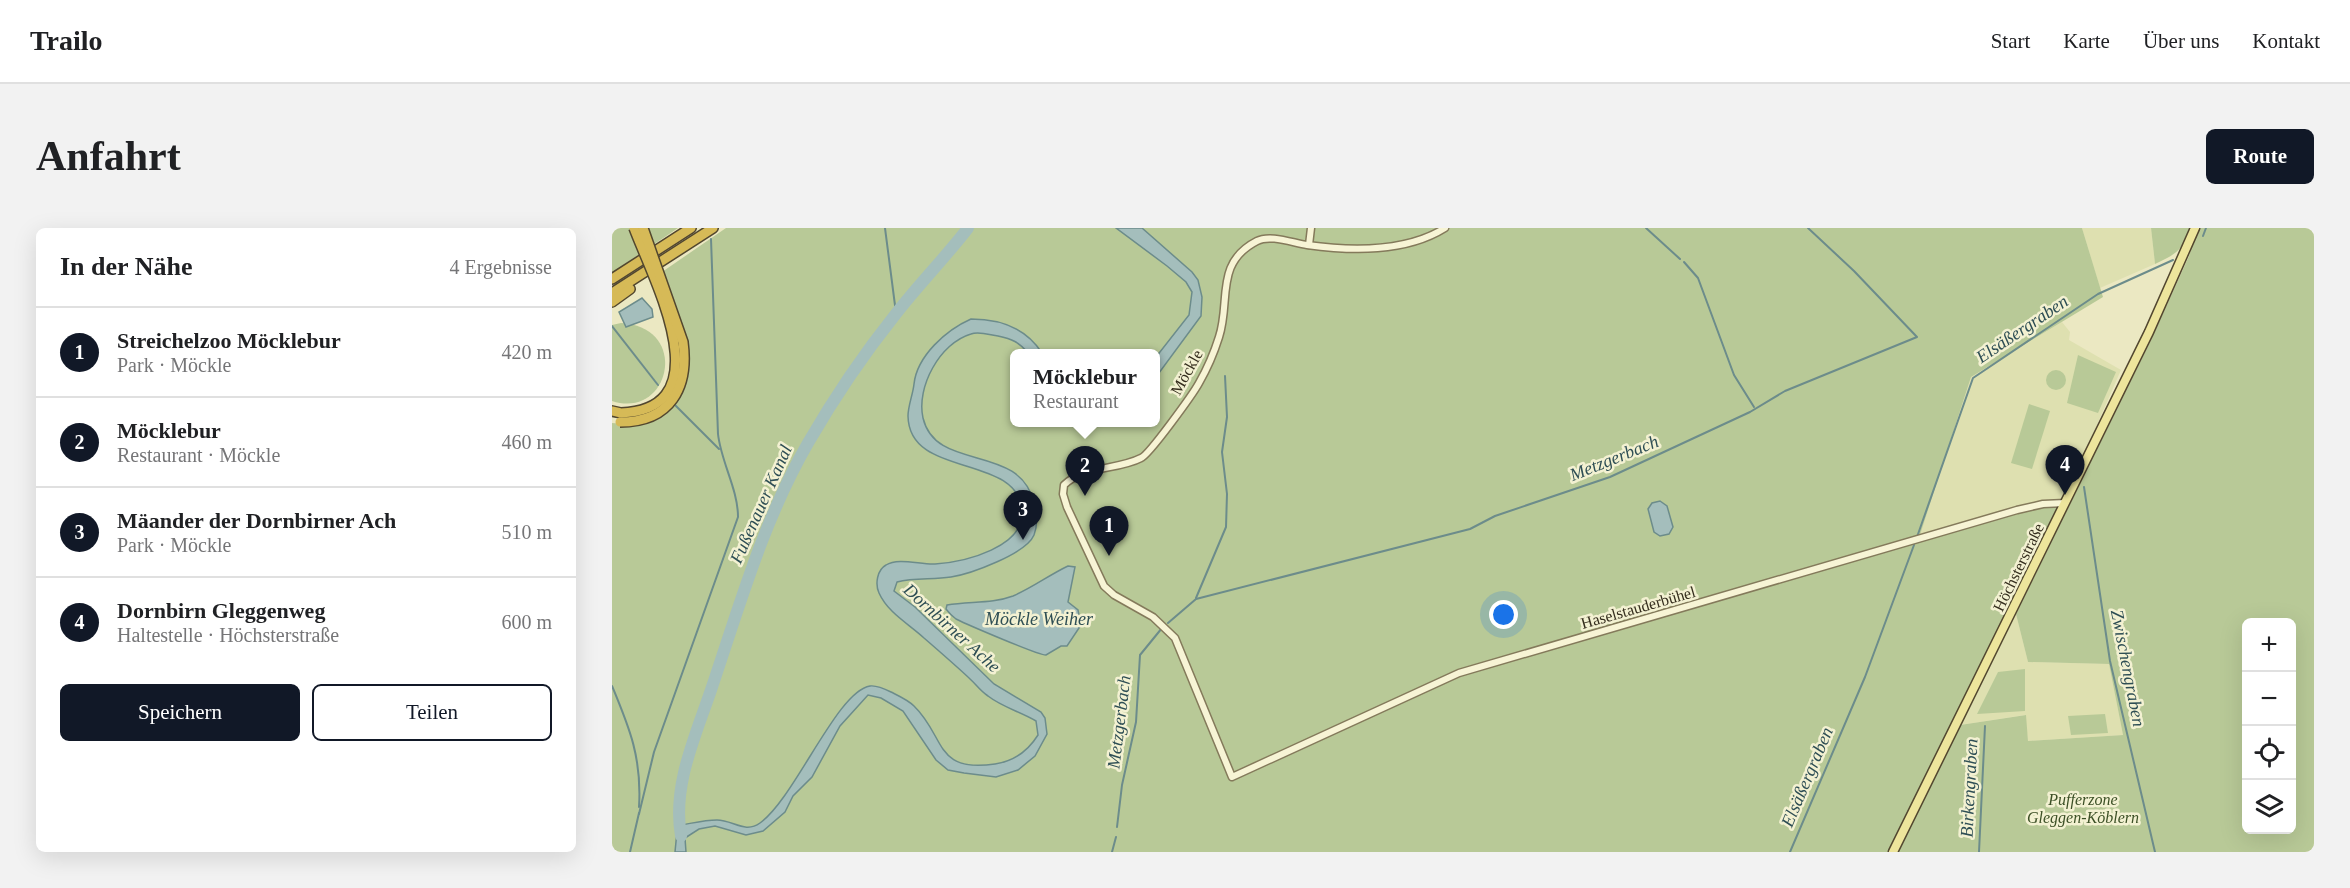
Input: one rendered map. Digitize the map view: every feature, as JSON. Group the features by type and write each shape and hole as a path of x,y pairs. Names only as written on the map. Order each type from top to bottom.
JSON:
{"highway":[{"path":"616,416 644,410 665,396 676,373 677,359 669,321 634,228"},
{"path":"616,416 632,422 658,413 676,395 683,379 683,342 643,228"},
{"path":"612,279 691,228"},
{"path":"612,294 712,228"},
{"path":"612,302 671,255"}],"main road":[{"name":"Höchsterstraße","path":"1893,852 2150,332 2195,228"}],"street":[{"path":"1311,230 1309,245 1383,247 1422,238 1445,228"},
{"name":"Möckle","path":"1232,777 1175,638 1153,617 1114,595 1104,586 1068,507 1063,489 1070,479 1126,464 1151,451 1168,424 1191,396 1209,362 1221,329 1226,276 1247,249 1265,239 1309,245"},
{"name":"Haselstauderbühel","path":"1232,777 1459,673 2017,510 2043,504 2066,503"}],"green space":[{"path":"612,228 678,228 612,273"},
{"path":"726,228 2082,228 2103,297 1971,377 1920,535 2041,506 2061,507 1890,852 612,852 612,423 636,425 679,397 685,387 688,352 662,272"},
{"path":"2082,228 2151,228 2155,264 2100,288"},
{"path":"2151,228 2191,228 2178,251 2155,264"},
{"name":"Pufferzone Gleggen-Köblern","path":"2198,228 2314,228 2314,852 1897,852 1960,725 2026,715 2028,741 2123,735 2109,664 2028,662 2016,614 2151,340 2189,256"},
{"path":"2062,322 2070,332 2069,340 2121,370 2061,507 1920,535 1971,377"},
{"path":"621,323 643,328 657,340 664,354 664,371 659,386 648,397 632,403 612,401 612,325"},
{"path":"2078,355 2116,372 2098,413 2067,403"},
{"path":"2056,370 2063,373 2066,380 2063,387 2056,390 2049,387 2046,380 2049,373"},
{"path":"2029,404 2050,411 2032,469 2011,463"},
{"path":"2016,614 2028,662 2109,664 2123,735 2028,741 2025,715 1960,725"},
{"path":"2025,669 2025,711 1977,714 1998,672"},
{"path":"2105,714 2108,733 2071,735 2068,716"}],"water":[{"path":"1116,228 1142,228 1198,280 1202,297 1201,316 1160,372 1160,352 1189,315 1192,292 1186,282"},
{"path":"642,298 652,309 653,317 626,327 619,312"},
{"path":"971,319 1002,323 1020,331 1039,349 1024,349 1003,337 984,334 974,333 960,339 940,356 927,380 923,393 923,418 931,435 944,446 996,464 1013,472 1026,484 1034,503 1037,519 1034,535 1020,549 997,562 951,577 897,582 894,591 915,607 994,684 1041,712 1045,718 1047,734 1035,756 1018,770 996,777 948,770 936,760 903,711 881,698 868,695 840,726 812,777 793,796 785,812 763,831 746,835 715,826 699,829 685,838 686,852 675,852 678,821 681,825 717,820 744,827 760,823 787,792 844,706 857,692 870,686 884,689 912,704 924,718 944,750 951,758 961,763 995,764 1015,758 1030,746 1038,735 1036,721 993,700 982,692 971,679 893,612 883,600 877,586 881,570 886,565 903,561 929,564 948,563 977,556 1004,543 1021,523 1022,510 1016,492 1002,480 943,458 926,449 913,436 908,416 916,374 934,345"},
{"path":"1660,501 1667,506 1673,527 1669,534 1660,536 1654,532 1648,509 1652,503"},
{"name":"Möckle Weiher","path":"1068,566 1075,567 1068,602 1078,610 1081,625 1067,646 1061,646 1046,655 962,622 946,609 947,605 997,600 1013,596"}],"waterway":[{"path":"885,228 896,313"},
{"name":"Fußenauer Kanal","path":"681,836 680,798 687,760 754,562 792,472 860,361 968,228"},
{"path":"1646,228 1680,259"},
{"name":"Metzgerbach","path":"1168,623 1196,599 1470,529 1495,516 1610,477 1750,412 1785,391 1917,337 1854,271 1808,228"},
{"name":"Elsäßergraben","path":"2203,236 2206,228"},
{"path":"639,814 654,752 738,517 735,496 718,434 711,239"},
{"name":"Elsäßergraben","path":"1917,537 1973,378 2098,294 2173,260"},
{"path":"1684,262 1698,278 1734,375 1754,407"},
{"path":"612,326 658,385"},
{"path":"1196,598 1226,527 1227,494 1222,452 1227,417 1225,376"},
{"path":"672,402 719,449"},
{"name":"Zwischengraben","path":"2084,487 2110,661 2155,852"},
{"name":"Elsäßergraben","path":"1790,852 1865,677 1914,545"},
{"name":"Metzgerbach","path":"1117,827 1122,785 1136,722 1140,655 1162,628"},
{"path":"612,686 637,759 639,807"},
{"name":"Birkengraben","path":"1979,852 1985,726"},
{"path":"630,852 639,813"},
{"name":"Metzgerbach","path":"1112,852 1116,837"}],"place":[{"name":"Dornbirn Gleggenweg","path":"2065,495"},
{"name":"Möcklebur","path":"1085,496"},
{"name":"Mäander der Dornbirner Ach","path":"1023,540"},
{"name":"Streichelzoo Möcklebur","path":"1109,556"}],"water label":[{"name":"Dornbirner Ache","path":"952,628"}]}
